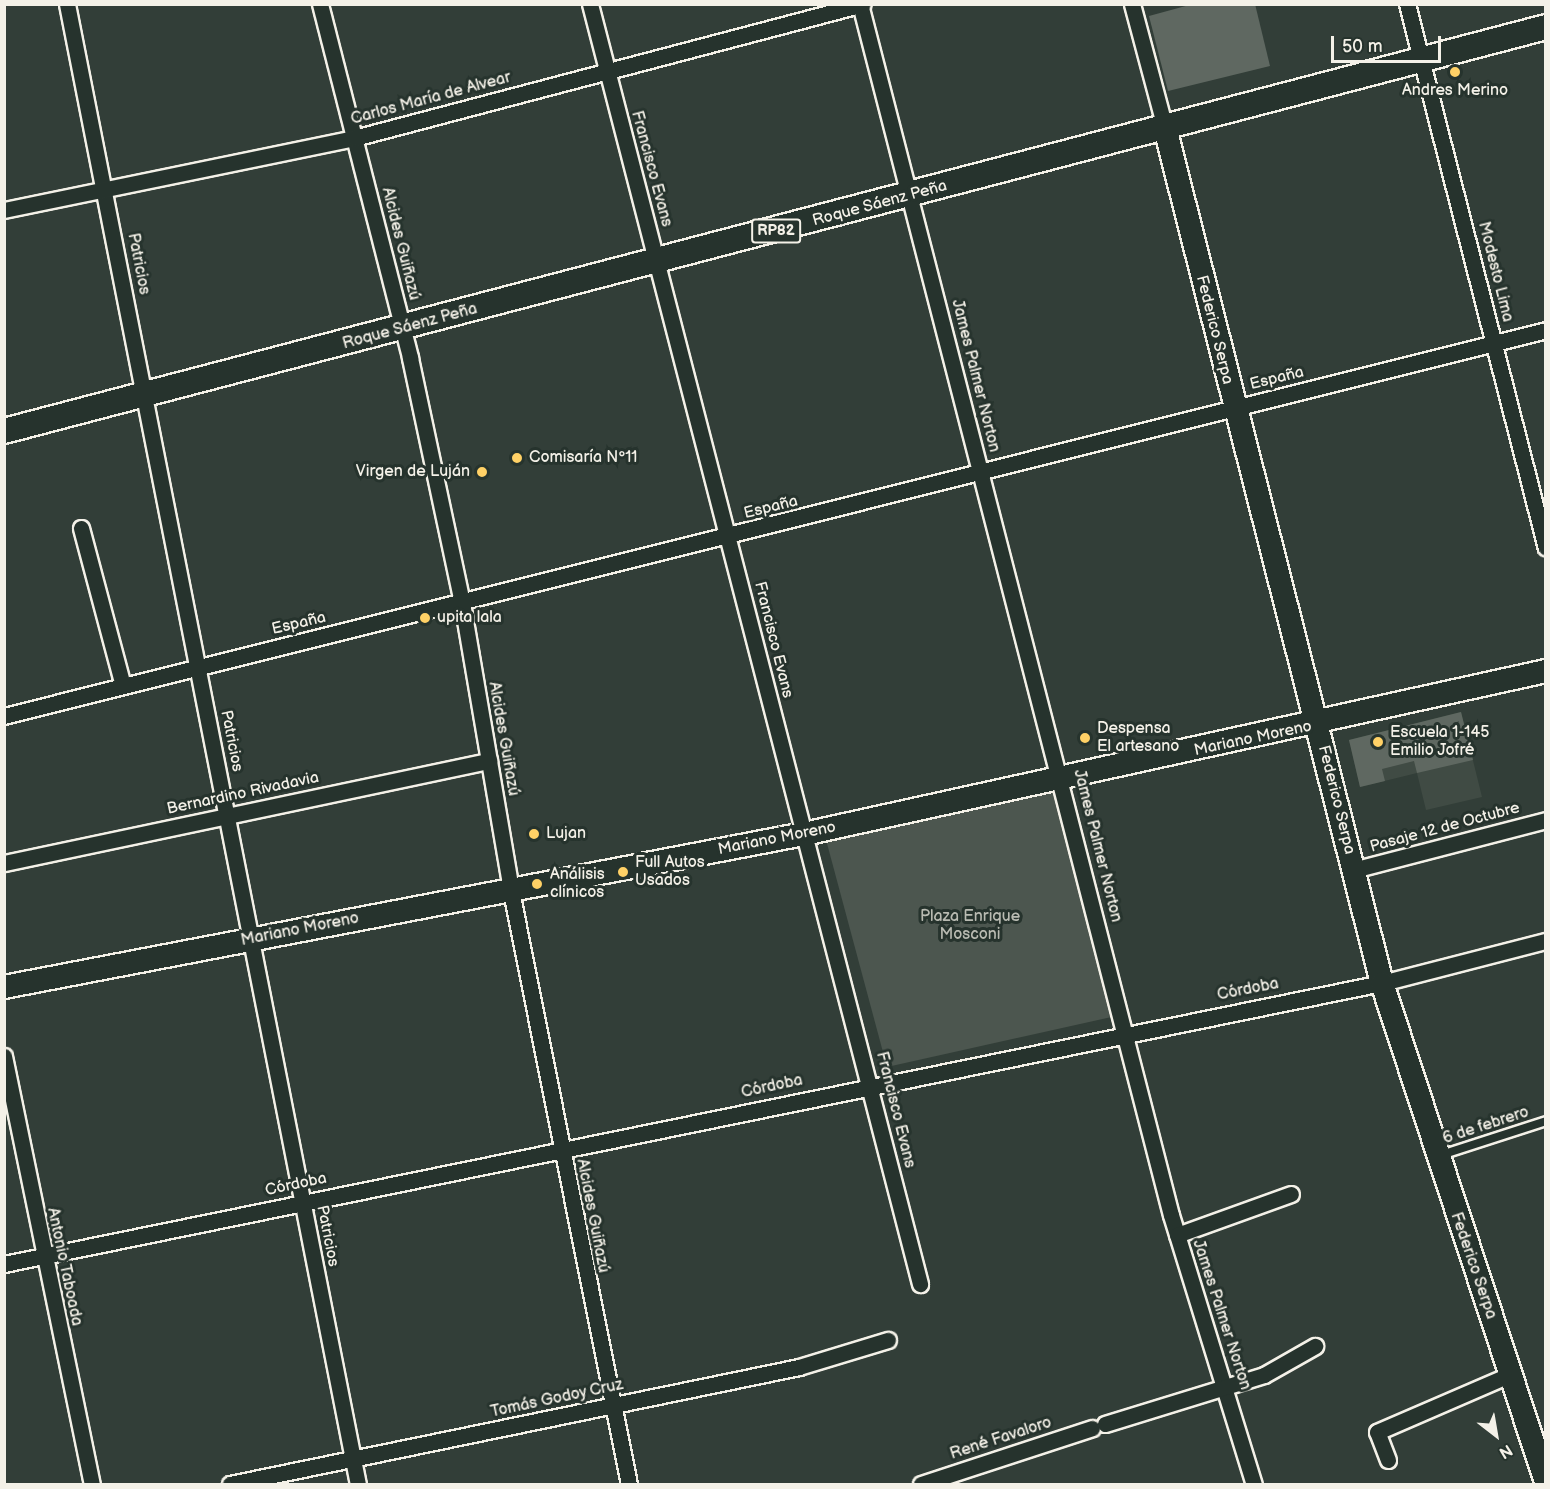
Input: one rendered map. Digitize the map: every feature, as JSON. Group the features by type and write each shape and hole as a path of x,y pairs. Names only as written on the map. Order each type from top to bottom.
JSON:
{"main road":[{"name":"Roque Sáenz Peña","path":"4,431 656,263 1545,27"}],"street":[{"name":"Patricios","path":"67,4 146,395 358,1485"},
{"name":"Alcides Guiñazú","path":"320,4 403,329 462,603 511,891 629,1485"},
{"name":"Francisco Evans","path":"590,4 920,1284"},
{"name":"Federico Serpa","path":"1132,4 1382,982 1436,1157 1545,1482"},
{"name":"Modesto Lima","path":"1407,4 1495,343 1545,548"},
{"name":"Carlos María de Alvear","path":"4,210 354,138 861,5"},
{"name":"James Palmer Norton","path":"861,5 1177,1235 1254,1485"},
{"name":"España","path":"4,716 198,666 729,538 1545,330"},
{"path":"81,528 123,686"},
{"name":"Mariano Moreno","path":"4,987 804,834 1318,725 1545,671"},
{"name":"Bernardino Rivadavia","path":"4,863 489,761"},
{"name":"Pasaje 12 de Octubre","path":"1353,870 1545,820"},
{"name":"Córdoba","path":"4,1264 1382,982 1545,941"},
{"name":"Antonio Taboada","path":"4,1056 43,1256 92,1485"},
{"path":"1177,1235 1291,1194"},
{"name":"Tomás Godoy Cruz","path":"230,1485 799,1367 888,1340"},
{"name":"René Favaloro","path":"921,1485 1099,1426 1264,1376 1315,1346"},
{"path":"1388,1460 1377,1432 1509,1375"}],"lane":[{"name":"6 de febrero","path":"1436,1157 1545,1121"}],"shaded area":[{"path":"1461,712 1482,797 1426,810 1417,773 1360,787 1349,740"}],"green space":[{"name":"Plaza Enrique Mosconi","path":"1054,788 1116,1016 887,1067 825,836"}],"building":[{"path":"1193,4 1255,4 1270,66 1168,91 1149,16"},
{"path":"1461,712 1473,760 1417,773 1414,761 1382,769 1385,781 1360,787 1349,740"}],"place":[{"name":"Andres Merino","path":"1455,72"},
{"name":"Comisaría Nº11","path":"517,458"},
{"name":"Virgen de Luján","path":"482,472"},
{"name":"upita lala","path":"425,618"},
{"name":"Despensa El artesano","path":"1085,738"},
{"name":"Escuela 1-145 Emilio Jofré","path":"1378,742"},
{"name":"Lujan","path":"534,834"},
{"name":"Full Autos Usados","path":"623,872"},
{"name":"Análisis clínicos","path":"537,884"}]}
